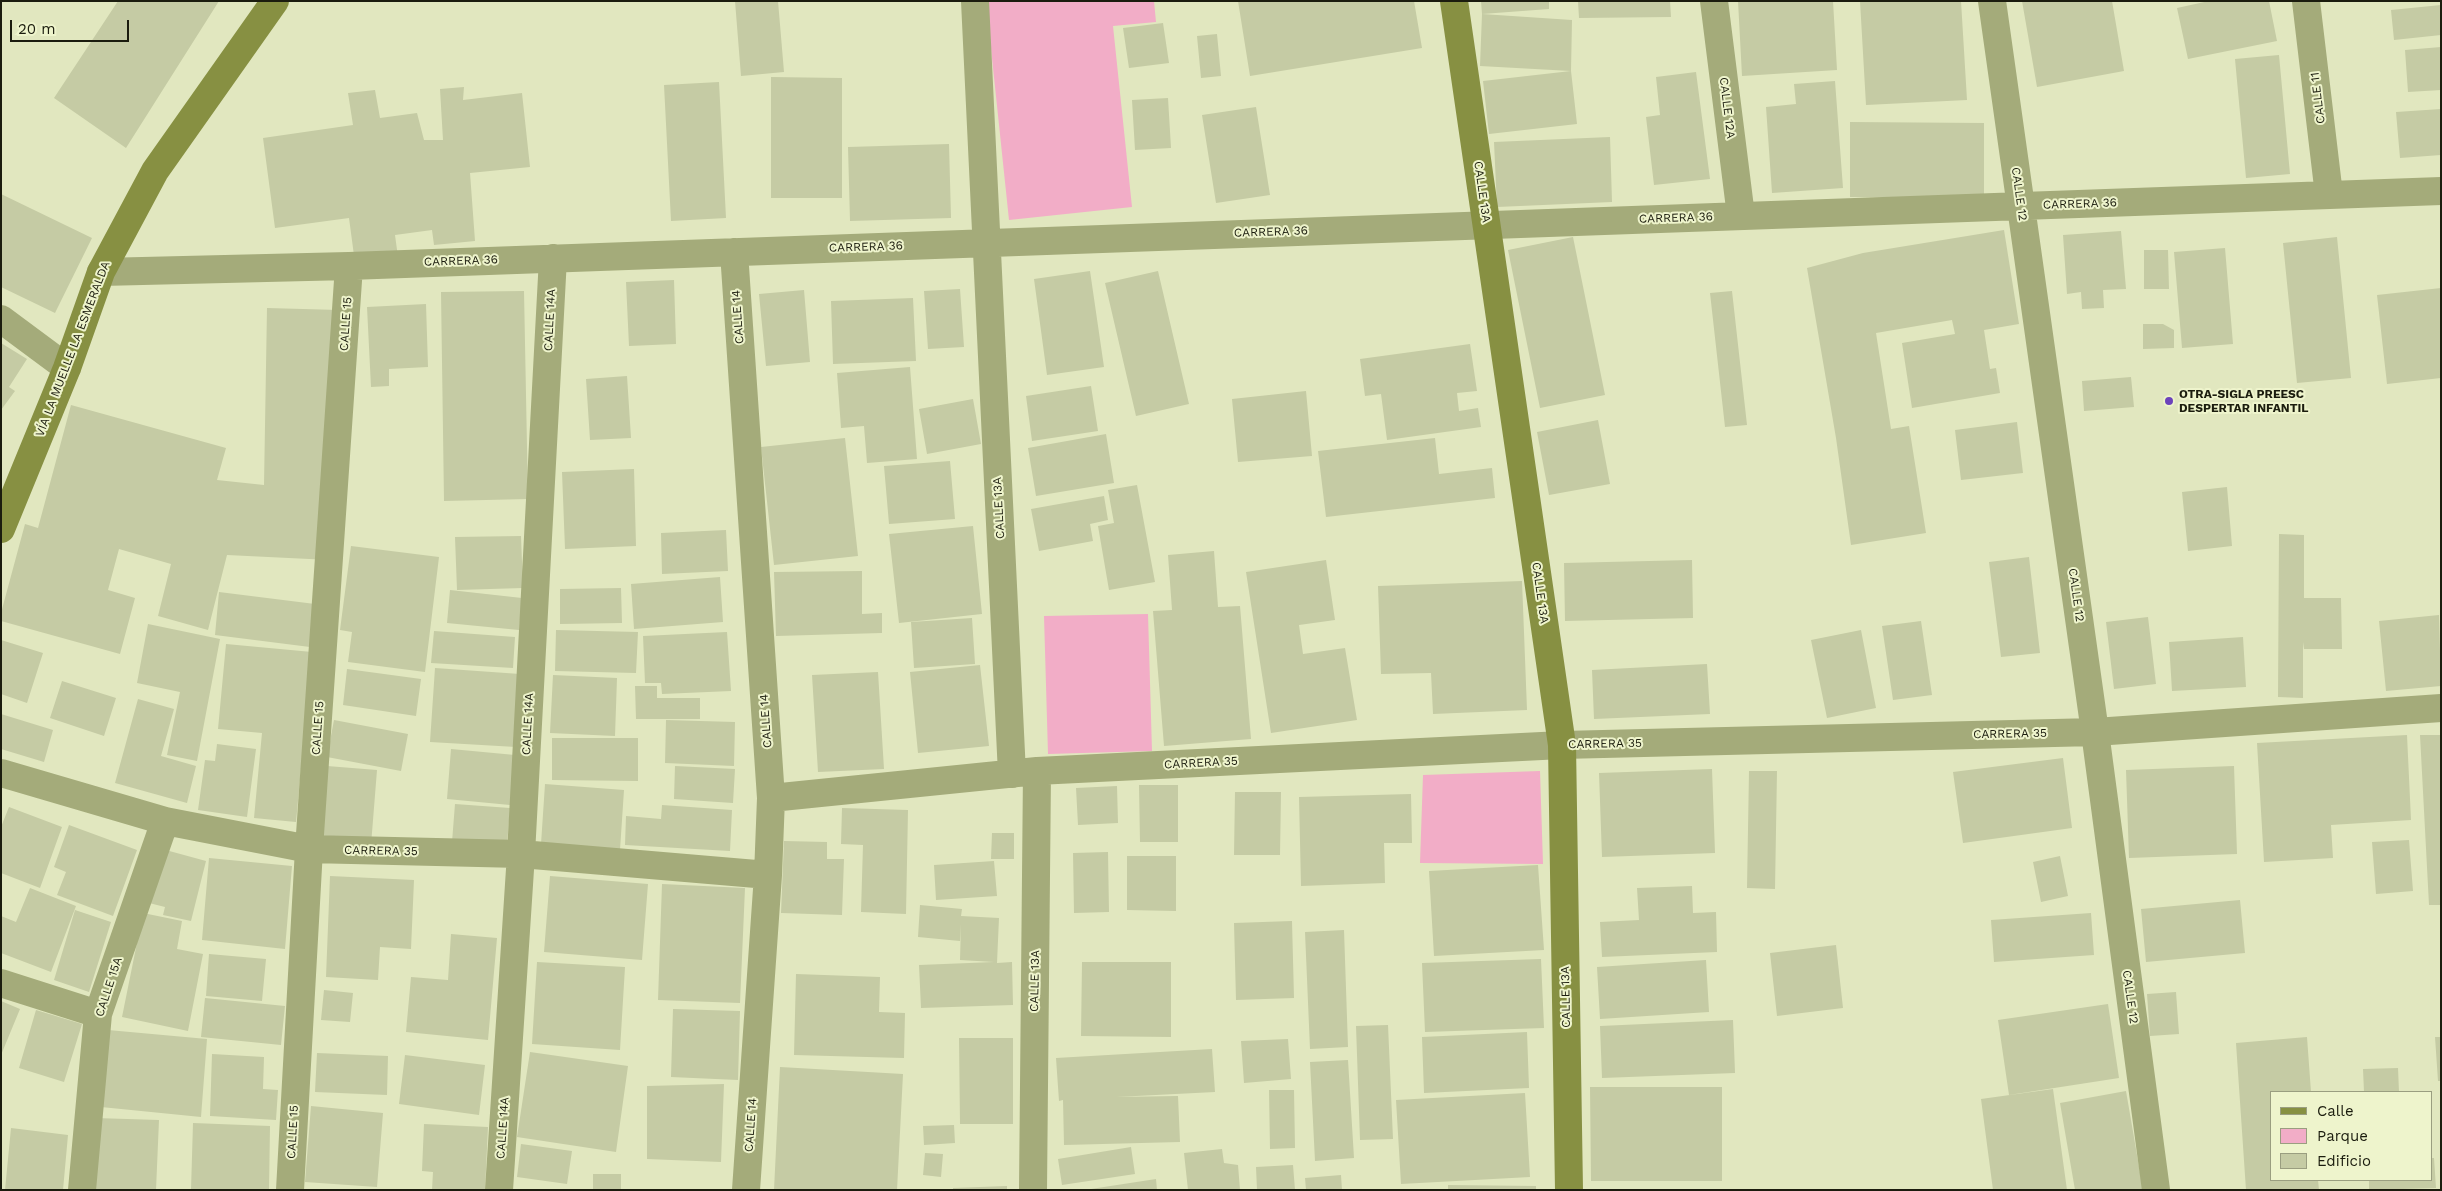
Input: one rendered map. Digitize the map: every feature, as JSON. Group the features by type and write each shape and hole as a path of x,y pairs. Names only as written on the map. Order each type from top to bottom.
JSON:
{"street":[{"name":"VÍA LA MUELLE LA ESMERALDA","path":"1,529 67,368 101,272 155,171 275,1"},
{"name":"CALLE 13A","path":"975,1 985,243 1025,773 1033,1190"},
{"name":"CALLE 13A","path":"1454,1 1562,745 1568,1190"},
{"name":"CALLE 12A","path":"1714,1 1741,216"},
{"name":"CALLE 12","path":"1992,1 2095,732 2156,1190"},
{"name":"CALLE 11","path":"2306,1 2329,195"},
{"name":"CARRERA 36","path":"101,272 349,266 2441,191"},
{"name":"CALLE 14","path":"734,252 771,798 768,875 746,1190"},
{"name":"CALLE 14A","path":"499,1190 521,854 553,258"},
{"name":"CALLE 15","path":"290,1190 309,849 349,266"},
{"path":"1,319 67,368"},
{"name":"CARRERA 35","path":"771,798 1025,773 1562,745 2095,732 2441,708"},
{"name":"CARRERA 35","path":"1,773 165,821 309,849 521,854 768,875"},
{"name":"CALLE 15A","path":"82,1190 98,1014 165,821"},
{"path":"1,983 98,1014"}],"green space":[{"path":"986,1 1154,1 1156,22 1113,26 1132,207 1009,220"},
{"path":"1148,614 1152,751 1048,754 1044,616"},
{"path":"1540,771 1543,864 1420,863 1423,775"}],"building":[{"path":"118,1 219,1 126,148 54,98"},
{"path":"735,1 778,1 784,72 741,76"},
{"path":"1238,1 1414,1 1422,48 1250,76"},
{"path":"1481,1 1549,1 1549,9 1482,14"},
{"path":"1578,1 1670,1 1671,17 1579,18"},
{"path":"1738,1 1833,1 1837,70 1742,76"},
{"path":"1860,1 1961,1 1967,100 1866,105"},
{"path":"2022,1 2112,1 2124,71 2037,87"},
{"path":"2209,1 2269,1 2277,41 2188,59 2177,8"},
{"path":"2441,5 2441,35 2394,40 2391,10"},
{"path":"1482,14 1572,20 1571,71 1480,66"},
{"path":"1163,23 1169,63 1129,68 1123,28"},
{"path":"1217,34 1221,76 1201,78 1197,36"},
{"path":"2441,47 2441,90 2408,92 2405,50"},
{"path":"2279,55 2290,174 2246,178 2235,59"},
{"path":"1571,71 1577,124 1489,134 1483,81"},
{"path":"1696,72 1710,179 1654,185 1646,117 1660,115 1656,77"},
{"path":"771,77 842,78 842,198 771,198"},
{"path":"1835,81 1843,188 1772,193 1766,107 1796,104 1794,84"},
{"path":"719,82 726,218 671,221 664,85"},
{"path":"464,87 463,100 522,93 530,167 470,173 475,241 434,245 432,230 395,235 398,257 355,263 349,218 275,228 263,138 353,125 348,93 375,90 380,118 417,113 424,140 443,140 440,89"},
{"path":"1168,98 1171,148 1135,150 1132,100"},
{"path":"1256,107 1270,195 1216,203 1202,115"},
{"path":"2441,109 2441,155 2400,158 2396,112"},
{"path":"1850,122 1984,123 1984,198 1850,197"},
{"path":"1610,137 1612,202 1497,207 1494,142"},
{"path":"949,144 951,218 850,221 848,147"},
{"path":"1,194 92,238 55,313 1,287"},
{"path":"2004,230 2019,324 1984,330 1990,369 1996,368 2000,393 1912,408 1902,343 1955,334 1952,320 1876,333 1891,429 1909,426 1926,533 1851,545 1836,438 1807,268 1863,253"},
{"path":"2121,231 2126,289 2103,290 2104,308 2082,309 2081,292 2067,294 2063,235"},
{"path":"1573,237 1605,395 1540,408 1508,250"},
{"path":"2337,237 2351,378 2297,383 2283,243"},
{"path":"2225,248 2233,344 2182,348 2174,252"},
{"path":"2144,250 2168,250 2169,289 2144,289"},
{"path":"1090,271 1104,367 1047,375 1034,279"},
{"path":"1158,271 1189,404 1136,416 1105,283"},
{"path":"674,280 676,344 629,346 626,282"},
{"path":"2441,288 2441,378 2387,384 2377,295"},
{"path":"960,289 964,347 928,349 924,291"},
{"path":"804,290 810,362 766,366 759,294"},
{"path":"524,291 528,499 444,501 441,292"},
{"path":"1732,291 1747,425 1725,427 1710,293"},
{"path":"913,298 916,361 833,364 831,301"},
{"path":"426,304 428,367 389,369 389,386 371,387 367,307"},
{"path":"267,308 339,310 330,560 227,555 208,630 158,616 171,564 119,549 108,590 135,598 120,654 1,621 1,613 25,524 38,528 71,405 226,448 217,480 264,485"},
{"path":"2143,324 2163,324 2174,330 2174,348 2143,349"},
{"path":"1,343 27,359 9,387 15,391 1,410"},
{"path":"1470,344 1477,391 1457,393 1459,411 1478,408 1481,427 1387,440 1381,394 1365,396 1360,359"},
{"path":"910,367 917,459 867,463 864,426 841,428 837,373"},
{"path":"627,376 631,438 590,440 586,379"},
{"path":"2131,377 2134,407 2084,411 2082,381"},
{"path":"1091,386 1098,431 1032,441 1026,396"},
{"path":"1306,391 1312,456 1238,462 1232,399"},
{"path":"973,399 981,444 927,454 919,409"},
{"path":"1598,420 1610,484 1549,495 1537,432"},
{"path":"2017,422 2023,473 1961,480 1955,430"},
{"path":"1106,434 1114,483 1036,496 1028,448"},
{"path":"845,438 858,556 774,565 761,447"},
{"path":"1435,438 1439,474 1492,468 1495,498 1326,517 1318,451"},
{"path":"950,461 955,519 889,524 884,466"},
{"path":"634,469 636,546 565,549 562,472"},
{"path":"1137,485 1155,582 1109,590 1098,526 1114,523 1108,490"},
{"path":"2227,487 2232,546 2188,551 2182,492"},
{"path":"1104,496 1108,520 1090,524 1093,541 1039,551 1031,509"},
{"path":"973,526 982,614 899,623 889,534"},
{"path":"726,530 728,571 662,574 661,533"},
{"path":"2279,534 2304,535 2304,598 2341,598 2342,649 2304,649 2303,642 2303,698 2278,697"},
{"path":"521,536 523,588 457,590 455,537"},
{"path":"351,546 439,557 425,672 348,662 352,632 340,630"},
{"path":"1214,551 1218,607 1240,606 1251,739 1164,746 1153,611 1172,610 1168,555"},
{"path":"2029,557 2040,653 2001,657 1989,562"},
{"path":"1326,560 1335,620 1299,625 1303,654 1345,648 1357,720 1271,733 1246,572"},
{"path":"1692,560 1693,618 1565,621 1564,563"},
{"path":"862,571 862,614 882,613 882,633 776,636 774,572"},
{"path":"720,577 723,622 634,629 631,584"},
{"path":"1522,581 1527,710 1433,714 1431,673 1381,674 1378,586"},
{"path":"621,588 622,623 560,624 560,589"},
{"path":"450,590 522,598 519,630 447,623"},
{"path":"219,592 315,604 310,647 215,635"},
{"path":"2439,615 2441,686 2386,691 2379,621"},
{"path":"2148,617 2156,684 2114,689 2106,622"},
{"path":"972,618 975,664 914,668 911,622"},
{"path":"1921,621 1932,695 1893,700 1882,626"},
{"path":"148,624 220,639 197,761 167,755 180,692 137,683"},
{"path":"556,630 638,632 636,673 555,671"},
{"path":"1861,630 1876,708 1827,718 1811,640"},
{"path":"434,631 515,637 513,668 431,663"},
{"path":"727,632 731,691 662,694 661,683 645,683 643,636"},
{"path":"2243,637 2246,687 2172,691 2169,642"},
{"path":"1,640 43,653 27,703 1,694"},
{"path":"226,644 312,652 296,822 254,818 262,733 218,729"},
{"path":"1707,664 1710,714 1594,719 1592,670"},
{"path":"980,665 989,746 918,753 910,672"},
{"path":"435,668 520,674 516,747 430,742"},
{"path":"347,669 421,679 416,716 343,705"},
{"path":"878,672 884,769 818,772 812,675"},
{"path":"553,675 617,678 615,736 550,733"},
{"path":"62,681 116,698 104,736 50,718"},
{"path":"635,686 657,686 657,698 700,698 700,719 636,719"},
{"path":"138,699 174,709 161,756 196,766 187,803 115,783"},
{"path":"1,714 53,730 44,762 1,749"},
{"path":"334,720 408,734 401,771 327,757"},
{"path":"666,720 735,722 734,766 665,763"},
{"path":"2407,735 2411,820 2331,825 2333,858 2264,862 2257,743"},
{"path":"2420,735 2441,735 2441,905 2429,905"},
{"path":"552,738 638,738 638,781 552,780"},
{"path":"217,744 256,749 247,817 198,810 205,760 215,761"},
{"path":"451,749 515,755 510,805 447,799"},
{"path":"2063,758 2072,828 1963,843 1953,772"},
{"path":"327,766 377,770 371,845 321,841"},
{"path":"675,766 735,769 733,803 674,799"},
{"path":"2234,766 2237,854 2129,858 2126,770"},
{"path":"1712,769 1715,853 1602,857 1599,773"},
{"path":"1749,771 1777,771 1775,889 1747,888"},
{"path":"545,784 624,790 620,850 541,844"},
{"path":"1139,785 1178,785 1178,842 1140,842"},
{"path":"1117,786 1118,823 1078,825 1076,788"},
{"path":"1235,792 1281,792 1280,855 1234,855"},
{"path":"1411,794 1412,843 1384,843 1385,883 1301,886 1299,797"},
{"path":"455,804 510,808 507,845 452,842"},
{"path":"662,805 732,810 730,851 625,845 626,816 661,819"},
{"path":"9,807 62,827 40,888 1,873 1,827"},
{"path":"842,808 908,810 906,914 861,912 863,845 841,844"},
{"path":"69,825 137,850 113,916 57,895 66,872 54,867"},
{"path":"992,833 1014,833 1014,859 991,859"},
{"path":"2409,840 2413,891 2376,894 2372,842"},
{"path":"784,841 827,842 827,859 844,859 842,915 781,913"},
{"path":"162,849 206,861 191,921 163,915 165,907 149,903"},
{"path":"1108,852 1109,912 1074,913 1073,853"},
{"path":"1127,856 1176,856 1176,911 1127,910"},
{"path":"2060,856 2068,896 2041,902 2033,862"},
{"path":"209,858 292,866 285,949 202,940"},
{"path":"994,861 997,896 936,900 934,865"},
{"path":"1538,865 1544,950 1434,956 1429,871"},
{"path":"330,876 414,880 411,949 380,947 378,980 326,977"},
{"path":"550,876 648,884 642,960 544,952"},
{"path":"662,884 745,888 740,1003 658,1000"},
{"path":"1692,886 1693,913 1716,912 1717,952 1602,957 1600,922 1639,920 1637,888"},
{"path":"30,888 76,906 51,972 1,953 1,916 16,922"},
{"path":"2240,900 2245,953 2146,962 2141,909"},
{"path":"920,905 962,909 961,916 999,918 997,963 1012,962 1013,1005 921,1008 919,965 994,962 960,960 961,924 960,941 918,937"},
{"path":"75,910 111,922 89,992 54,980"},
{"path":"143,913 182,921 177,949 203,954 188,1031 122,1017"},
{"path":"2091,913 2094,955 1994,962 1991,920"},
{"path":"1292,921 1294,998 1236,1000 1234,923"},
{"path":"1344,930 1348,1047 1310,1049 1305,932"},
{"path":"451,934 497,938 488,1040 406,1032 411,977 448,980"},
{"path":"1836,945 1843,1008 1777,1016 1770,953"},
{"path":"209,954 266,959 262,1001 206,996"},
{"path":"1541,959 1544,1028 1425,1032 1422,963"},
{"path":"1706,960 1709,1012 1600,1019 1597,967"},
{"path":"537,962 625,967 620,1050 532,1044"},
{"path":"1082,962 1171,962 1171,1037 1081,1036"},
{"path":"796,974 880,977 879,1012 905,1013 904,1058 794,1055"},
{"path":"324,990 353,993 350,1022 321,1020"},
{"path":"2176,992 2179,1034 2150,1036 2147,994"},
{"path":"205,998 285,1006 281,1045 201,1037"},
{"path":"1,1001 20,1009 1,1055"},
{"path":"2108,1004 2119,1078 2009,1095 1998,1020"},
{"path":"673,1009 740,1011 738,1080 671,1077"},
{"path":"36,1010 82,1024 64,1082 19,1068"},
{"path":"1733,1020 1735,1073 1602,1078 1600,1026"},
{"path":"1388,1025 1393,1139 1360,1140 1356,1026"},
{"path":"108,1030 207,1039 201,1117 101,1107"},
{"path":"1527,1032 1529,1088 1424,1093 1422,1037"},
{"path":"2307,1037 2311,1091 2270,1091 2270,1181 2318,1181 2319,1190 2246,1190 2236,1043"},
{"path":"2435,1037 2441,1037 2441,1081 2438,1081"},
{"path":"959,1038 1013,1038 1013,1124 960,1124"},
{"path":"1288,1039 1291,1079 1244,1083 1241,1041"},
{"path":"1212,1049 1215,1092 1116,1097 1178,1096 1180,1142 1064,1145 1063,1100 1059,1101 1056,1058"},
{"path":"530,1052 628,1066 616,1152 517,1137"},
{"path":"317,1053 388,1056 387,1095 315,1092"},
{"path":"212,1054 264,1057 263,1089 278,1090 276,1120 210,1116"},
{"path":"405,1055 485,1065 479,1115 399,1104"},
{"path":"1348,1060 1354,1158 1315,1161 1310,1062"},
{"path":"780,1067 903,1074 897,1190 774,1190"},
{"path":"2398,1068 2399,1091 2364,1091 2363,1069"},
{"path":"724,1084 721,1162 647,1159 647,1086"},
{"path":"1590,1087 1722,1087 1722,1181 1591,1181"},
{"path":"2053,1089 2067,1190 1993,1190 1981,1099"},
{"path":"1269,1090 1294,1090 1295,1148 1270,1149"},
{"path":"2126,1091 2143,1190 2075,1190 2060,1103"},
{"path":"1525,1093 1530,1177 1401,1184 1396,1100"},
{"path":"311,1106 383,1113 377,1187 305,1182"},
{"path":"95,1118 159,1120 156,1190 92,1190"},
{"path":"193,1123 270,1126 269,1190 191,1190"},
{"path":"424,1124 488,1127 485,1190 432,1190 433,1172 422,1171"},
{"path":"954,1125 955,1143 924,1145 923,1126"},
{"path":"11,1128 68,1135 63,1190 5,1190"},
{"path":"521,1144 572,1151 567,1184 517,1177"},
{"path":"1131,1147 1135,1174 1062,1185 1058,1159"},
{"path":"1222,1149 1224,1163 1238,1165 1240,1190 1188,1190 1184,1153"},
{"path":"925,1153 943,1154 941,1177 923,1175"},
{"path":"2432,1158 2434,1158 2436,1188 2369,1190 2369,1181 2432,1181"},
{"path":"1293,1165 1295,1190 1257,1190 1256,1167"},
{"path":"593,1174 621,1174 621,1190 593,1190"},
{"path":"1341,1175 1342,1190 1306,1190 1305,1178"},
{"path":"1156,1179 1157,1190 1091,1190 1091,1189"},
{"path":"1448,1185 1536,1186 1536,1190 1448,1190"},
{"path":"1007,1186 1007,1190 953,1190 953,1188"}],"place":[{"name":"OTRA-SIGLA PREESC DESPERTAR INFANTIL","path":"2169,401"}]}
